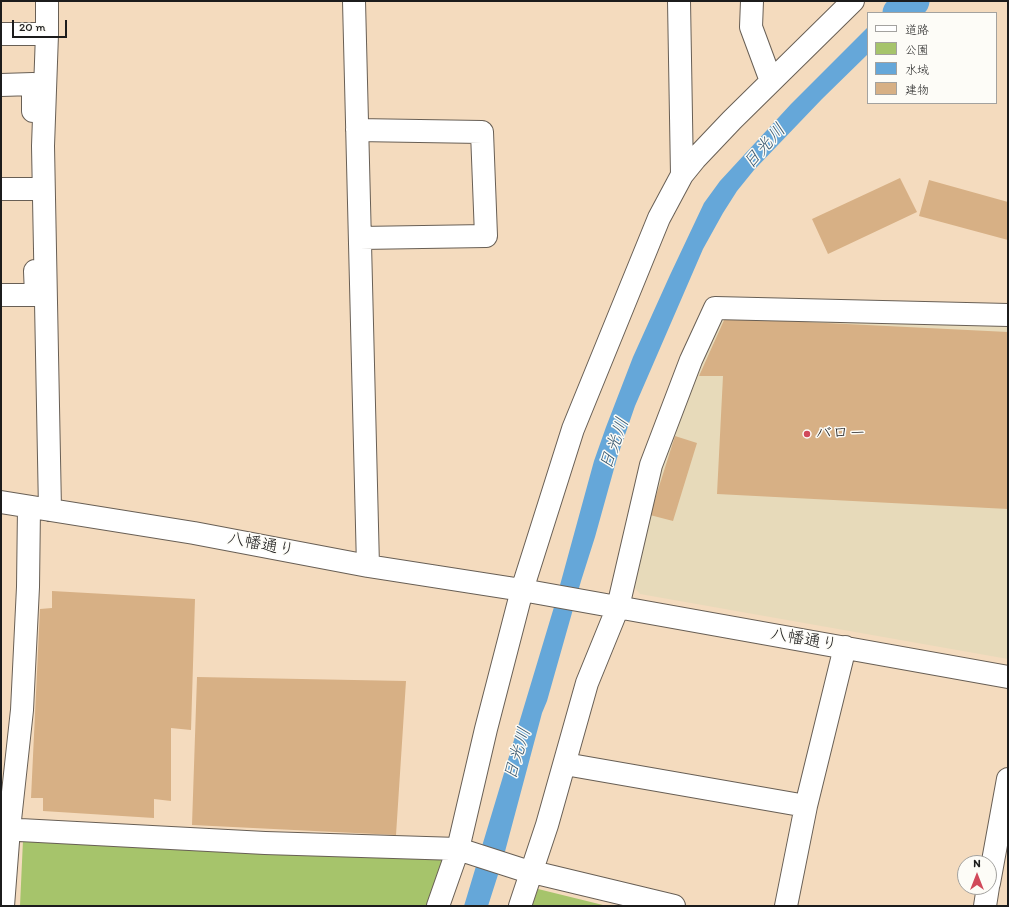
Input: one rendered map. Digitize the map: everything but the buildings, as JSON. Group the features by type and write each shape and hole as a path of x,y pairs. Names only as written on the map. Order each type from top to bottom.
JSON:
{"street":[{"path":"47,1 43,146 50,510"},
{"path":"354,1 368,566"},
{"path":"678,1 682,175"},
{"path":"752,1 751,27 771,81"},
{"path":"438,906 458,849 486,729 522,590 573,429 656,225 682,175 721,131 853,1"},
{"path":"1,34 47,34"},
{"path":"1,85 33,84 33,189 36,295 1,294"},
{"path":"357,130 482,132 486,236 360,238"},
{"path":"1,189 33,189"},
{"path":"520,906 526,870 547,825 609,606 651,465 691,360 715,308 1008,315"},
{"name":"八幡通り","path":"1,502 194,533 368,566 522,590 1008,677"},
{"path":"3,906 5,829 22,710 28,586 29,507"},
{"path":"786,906 806,806 845,647"},
{"path":"565,764 806,806"},
{"path":"994,855 1008,779"},
{"path":"5,829 265,843 458,849 526,870 674,906"},
{"path":"985,906 987,895"}],"shaded area":[{"path":"720,318 1008,321 1008,659 640,594 630,582 664,456"}],"green space":[{"path":"23,840 448,856 430,906 20,906"},
{"path":"538,889 607,906 532,906"}],"water":[{"path":"867,28 867,55 822,99 754,170 737,191 703,249 635,406 617,458 547,701 542,713 503,859 488,906 464,906 554,607 594,461 633,357 704,203 720,181 791,104"}],"waterway":[{"name":"日光川","path":"900,12 913,1"}],"place":[{"name":"バロー","path":"807,434"}]}
